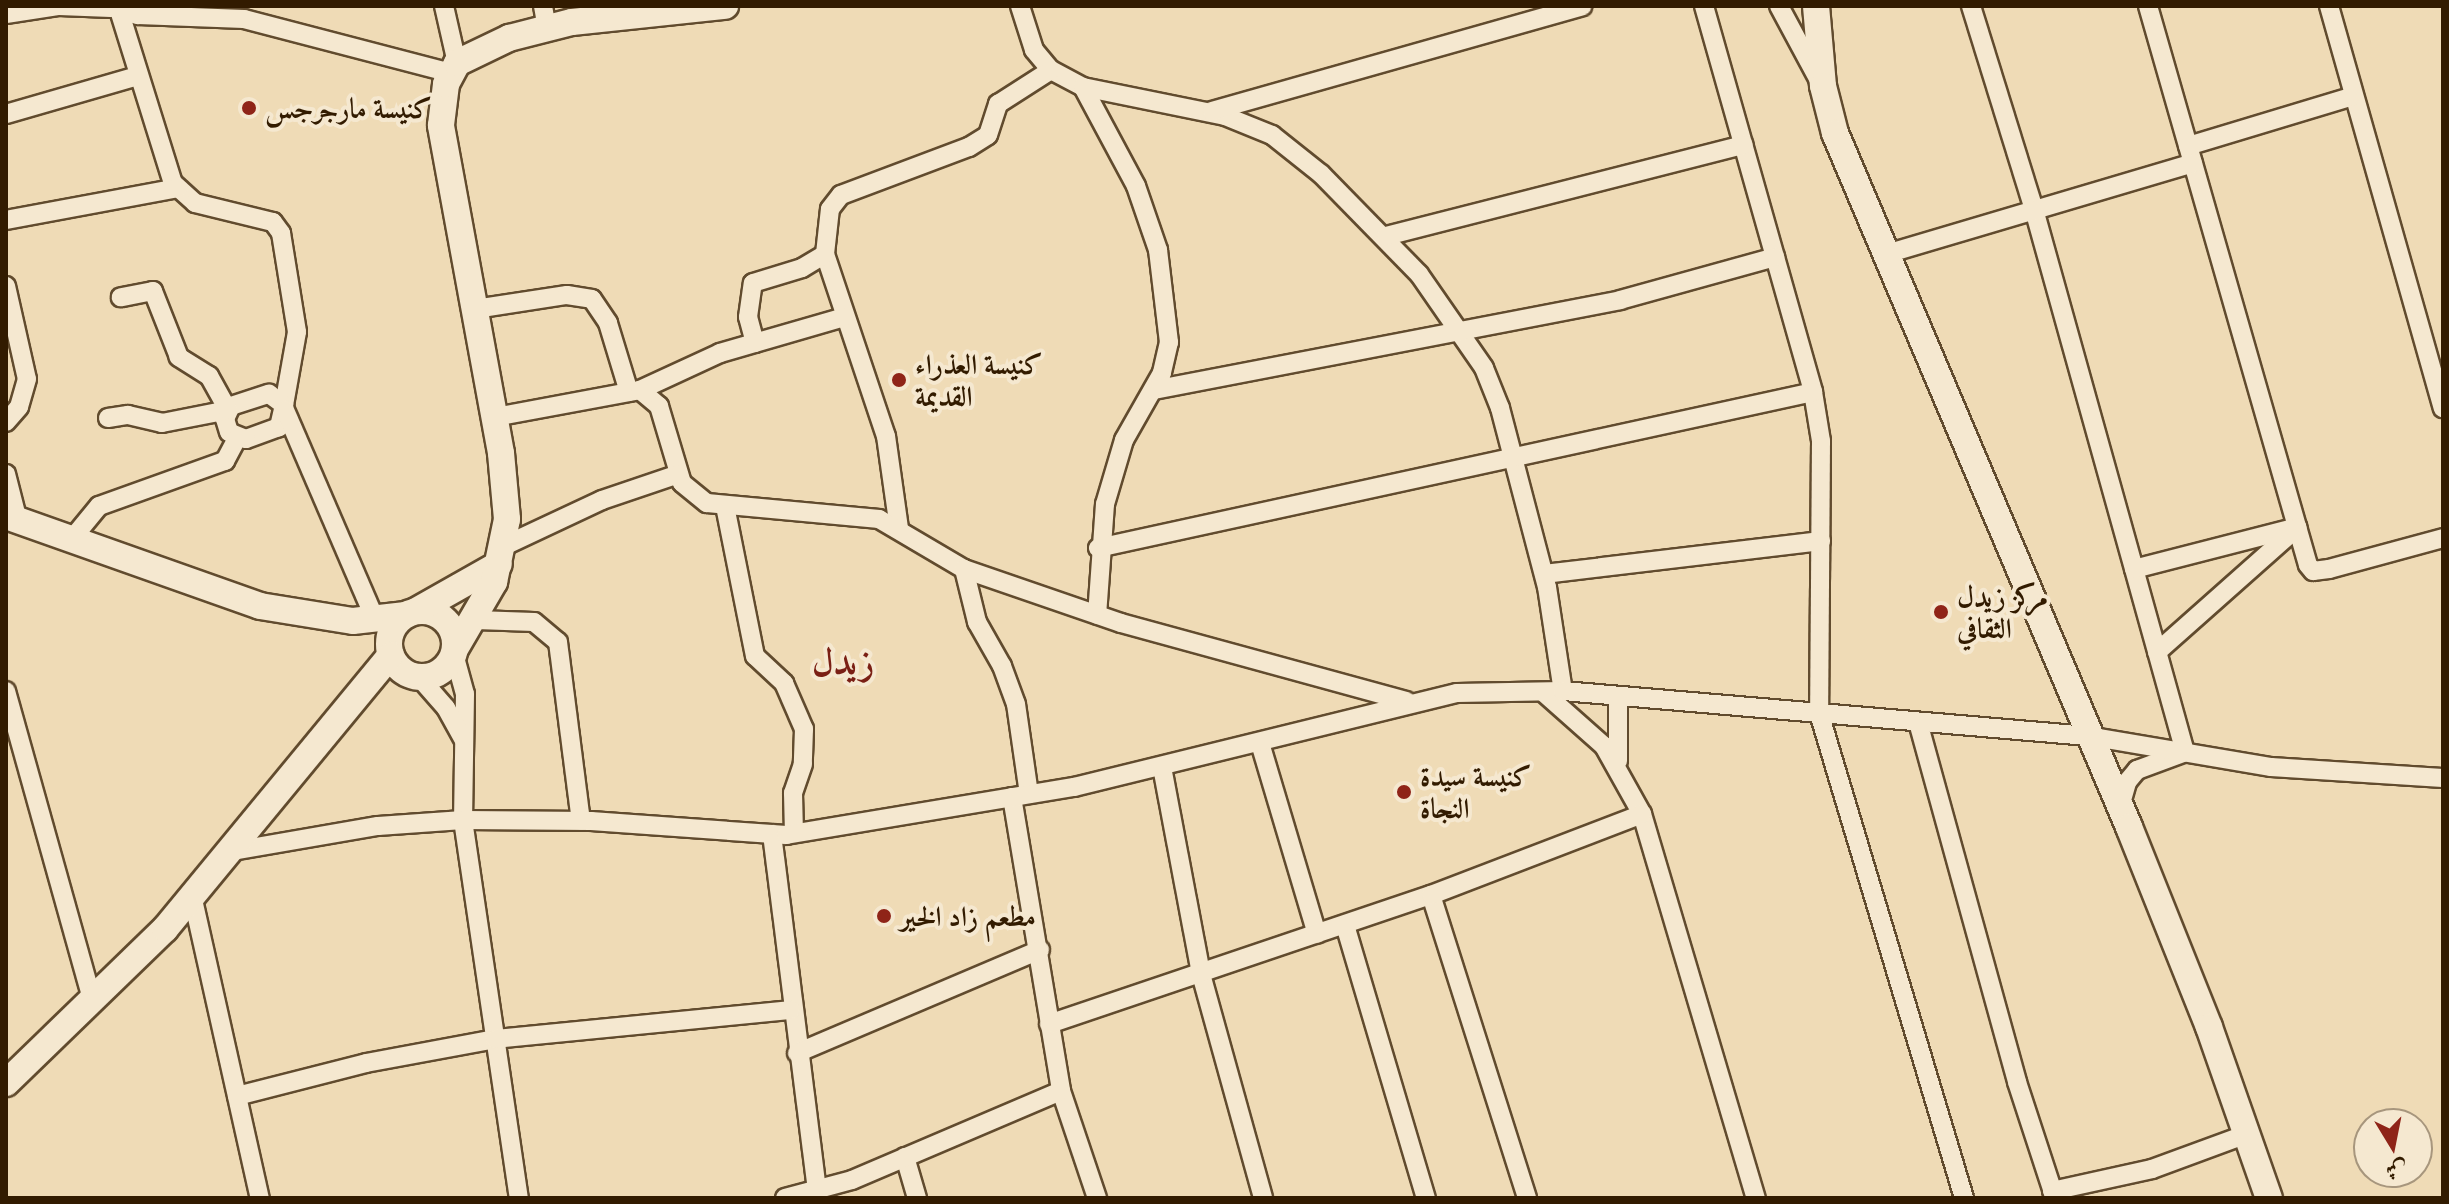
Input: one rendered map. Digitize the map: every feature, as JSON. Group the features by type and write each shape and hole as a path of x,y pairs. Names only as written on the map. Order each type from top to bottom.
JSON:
{"street":[{"path":"6,14 59,6 244,19 454,68 545,17 725,6"},
{"path":"357,693 441,671 476,620 501,555 506,488 441,125 454,68 444,6"},
{"path":"1020,6 1034,50 1051,70 1083,87 1207,112 1272,135 1386,236 1462,333 1484,368 1513,458 1544,574 1563,691"},
{"path":"1207,112 1582,6"},
{"path":"1704,6 1813,392 1821,441 1819,713 1964,1198"},
{"path":"1779,6 1823,86"},
{"path":"1816,6 1823,86 1835,133 2120,807 2269,1198"},
{"path":"1971,6 2035,213 2185,752"},
{"path":"2148,6 2313,571 2443,538"},
{"path":"2329,6 2443,408"},
{"path":"113,8 138,76 164,164 178,188 195,203 273,222 281,233 297,332 284,408 275,430 237,438"},
{"path":"899,529 886,436 825,254 830,209 841,195 969,147 988,135 998,104 1051,70"},
{"path":"6,114 138,76"},
{"path":"1083,87 1136,186 1158,250 1169,342 1154,390 1124,440 1098,548 1097,615"},
{"path":"1886,254 2035,213 2354,96"},
{"path":"1386,236 1744,145"},
{"path":"6,220 178,188"},
{"path":"755,343 748,317 753,283 802,268 825,254"},
{"path":"1154,390 1462,333 1620,300 1775,257"},
{"path":"6,286 27,379 19,407 6,422"},
{"path":"121,297 153,291 179,357 209,376 228,410 225,424 237,438"},
{"path":"475,309 567,295 592,299 608,323 634,391 659,406 679,474 691,495 725,506 879,519 964,569 1097,615 1414,703"},
{"path":"495,417 634,391 755,343 845,317"},
{"path":"1098,548 1813,392"},
{"path":"108,418 128,415 162,423 228,410 264,394 284,408 364,620 446,708 465,744"},
{"path":"71,540 99,506 225,461 237,438"},
{"path":"6,474 12,518 217,594 309,616 364,620 411,613 445,620 463,680 463,820 519,1198"},
{"path":"6,1083 165,929 224,852 357,693 390,649 394,627 501,555 602,500 679,474"},
{"path":"725,506 755,656 784,683 804,729 803,764 793,793 794,833"},
{"path":"2134,569 2298,527"},
{"path":"2157,652 2298,527"},
{"path":"1544,574 1821,541"},
{"path":"964,569 977,622 1002,666 1016,704 1021,796 1049,1024 1061,1091 1097,1198"},
{"path":"476,620 534,622 558,642 581,821"},
{"path":"6,691 92,1000"},
{"path":"1541,691 1585,724 1642,814 1756,1198"},
{"path":"224,852 378,826 463,820 581,821 794,833 1021,796 1162,767 1457,693 1563,691 2088,736 2271,767 2443,778"},
{"path":"1618,696 1614,724 1620,775"},
{"path":"1918,722 2017,1082 2054,1195 2152,1169 2247,1134"},
{"path":"1260,743 1317,934"},
{"path":"2120,807 2127,782 2137,770 2185,752"},
{"path":"1162,767 1201,974 1263,1198"},
{"path":"1049,1024 1431,895 1642,814"},
{"path":"772,834 791,1010 817,1189"},
{"path":"192,895 260,1198"},
{"path":"1431,895 1527,1198"},
{"path":"1345,925 1426,1198"},
{"path":"797,1053 1040,950"},
{"path":"237,1096 366,1063 495,1039 791,1010"},
{"path":"785,1198 905,1157 1061,1091"},
{"path":"905,1157 917,1198"}],"place":[{"name":"كنيسة مارجرجس","path":"249,108"},
{"name":"كنيسة العذراء القديمة","path":"899,380"},
{"name":"مركز زيدل الثقافي","path":"1941,612"},
{"name":"كنيسة سيدة النجاة","path":"1404,792"},
{"name":"مطعم زاد الخير","path":"884,916"}],"district":[{"name":"زيدل","path":"843,662"}]}
